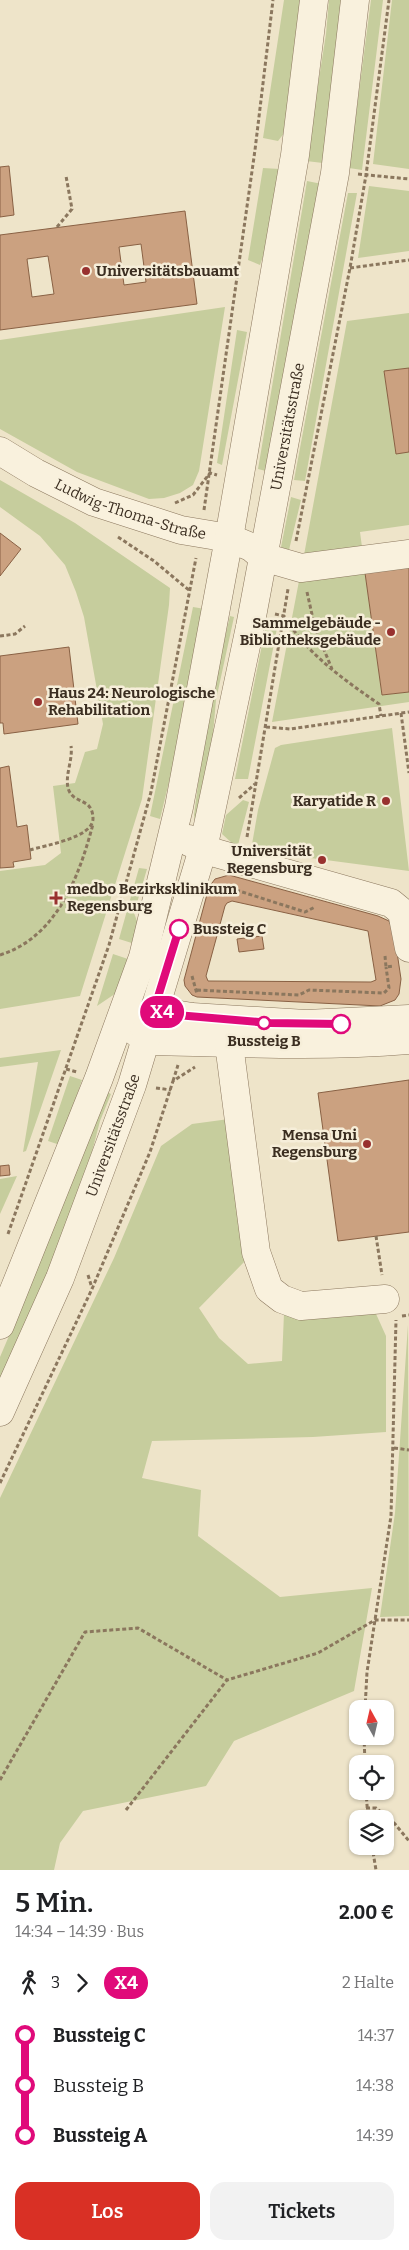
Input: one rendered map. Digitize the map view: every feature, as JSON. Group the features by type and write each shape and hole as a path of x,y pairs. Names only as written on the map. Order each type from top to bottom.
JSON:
{"street":[{"path":"0,1325 121,1021 143,957 179,807 229,538 295,156 314,0"},
{"name":"Universitätsstraße","path":"0,1412 25,1362 60,1278 132,1086 203,850 263,557 335,173 355,0"},
{"name":"Ludwig-Thoma-Straße","path":"0,451 36,473 94,502 182,530 229,538 251,547 263,557 296,567"},
{"path":"296,567 409,554"},
{"path":"179,807 184,832 191,843 203,850 391,903 402,912 398,955"},
{"path":"149,1026 162,1012 192,1017 306,1024 409,1019"},
{"path":"121,1021 229,1044 319,1045 409,1040"},
{"path":"229,1044 256,1252 269,1289 282,1299 301,1306 390,1308"}],"path":[{"path":"236,890 243,861 284,616 296,567 306,490 350,268 366,175 389,0"},
{"path":"57,227 72,210 66,176"},
{"path":"350,268 409,260"},
{"path":"172,504 193,495 210,473 238,478"},
{"path":"276,485 306,490"},
{"path":"94,502 112,533 154,561 190,591"},
{"path":"296,567 315,628 333,672"},
{"path":"284,616 297,637 333,672 379,704 381,716"},
{"path":"0,636 15,634 25,626"},
{"path":"266,727 290,729 409,712"},
{"path":"401,713 409,773"},
{"path":"0,955 37,935 56,915 86,850 93,824 93,814 89,806 70,794 68,787 73,757 72,746"},
{"path":"30,850 85,834 93,824"},
{"path":"215,899 218,890 222,887 305,912 319,906"},
{"path":"386,968 398,955"},
{"path":"386,968 398,955"},
{"path":"197,990 299,995 309,990 384,993 389,988 386,968"},
{"path":"192,1017 197,990 192,978 194,969"},
{"path":"6,1237 74,1048"},
{"path":"0,1483 92,1289 150,1152 173,1082 197,1065"},
{"path":"365,1700 367,1672 391,1516 394,1448 390,1308"},
{"path":"394,1448 409,1450"},
{"path":"126,1810 227,1680 318,1653 375,1620 409,1620"},
{"path":"0,1780 85,1632 138,1628 227,1680"},
{"path":"366,1800 366,1808 376,1808 395,1824 409,1841"},
{"path":"374,1855 376,1870"}],"green space":[{"path":"284,0 304,0 285,132 278,141 263,138"},
{"path":"329,0 342,0 323,163 306,161 326,34"},
{"path":"371,0 383,0 362,170 349,168"},
{"path":"392,0 409,0 409,169 373,164"},
{"path":"263,168 280,169 274,227 260,265 248,260"},
{"path":"307,181 322,184 270,472 258,469"},
{"path":"369,186 409,191 409,251 358,258"},
{"path":"348,193 357,193 305,481 294,480"},
{"path":"225,307 199,471 193,485 180,493 164,498 149,499 77,472 0,429 0,340"},
{"path":"409,313 409,368 384,371 396,453 409,452 409,525 360,532 362,547 304,555 347,321"},
{"path":"237,330 247,332 222,465 217,463"},
{"path":"0,480 75,523 170,588 142,799 80,996 0,1009 0,871 45,865 61,853 53,786 75,783 85,752 97,749 103,724 84,617 65,565 40,536 0,507"},
{"path":"291,497 301,500 289,550 281,547"},
{"path":"365,573 382,695 409,692 409,702 272,722 299,581"},
{"path":"193,607 205,609 184,720 160,819 150,816"},
{"path":"230,616 234,617 216,700 211,757 195,823 194,815 208,708"},
{"path":"266,625 277,628 248,779 235,779"},
{"path":"392,728 409,871 251,850 258,810 275,748 281,745"},
{"path":"243,800 249,802 238,845 233,844 222,834 226,815"},
{"path":"139,868 147,869 134,913 140,929 135,944 119,939"},
{"path":"113,954 131,960 125,987 97,1006"},
{"path":"61,1050 26,1151 23,1152 38,1062 0,1067 0,1058"},
{"path":"70,1076 82,1080 60,1145 48,1141"},
{"path":"102,1090 111,1094 100,1121 87,1171 0,1396 0,1357 23,1303"},
{"path":"229,1119 246,1260 199,1308 219,1338 248,1364 282,1361 284,1313 372,1305 386,1336 386,1432 313,1437 152,1441 142,1478 201,1490 198,1536 280,1597 372,1588 354,1691 234,1741 206,1786 83,1811 60,1843 54,1870 0,1870 0,1498 114,1258 161,1146 192,1124"},
{"path":"17,1176 0,1214 0,1179"},
{"path":"408,1325 409,1616 380,1617 395,1513"}],"building":[{"path":"9,166 14,215 0,217 0,167"},
{"name":"Universitätsbauamt","path":"185,211 197,304 0,330 0,235","holes":["141,244 146,282 124,285 119,247","48,256 54,294 32,297 27,259"]},
{"path":"409,368 409,452 396,454 384,371"},
{"path":"0,533 21,549 0,576"},
{"name":"Sammelgebäude - Bibliotheksgebäude","path":"409,566 409,692 382,695 365,573"},
{"name":"Haus 24: Neurologische Rehabilitation","path":"69,647 78,724 4,734 3,723 0,723 0,656"},
{"path":"9,766 17,827 27,825 31,859 13,862 14,867 0,868 0,768"},
{"path":"229,875 378,916 389,921 394,932 401,979 399,994 395,1000 380,1006 197,997 192,995 185,986 184,980 209,887 215,879","holes":["232,901 368,931 376,980 371,982 208,981 206,976 225,906"]},
{"path":"262,936 264,949 239,952 237,939"},
{"name":"Mensa Uni Regensburg","path":"409,1080 409,1232 338,1241 318,1093"},
{"path":"9,1165 10,1175 0,1176 0,1166"}],"bus line":[{"name":"X4","path":"179,929 153,1013 162,1012 192,1017 270,1023 341,1024"}],"place":[{"name":"Universitätsbauamt","path":"86,271"},
{"name":"Sammelgebäude - Bibliotheksgebäude","path":"391,632"},
{"name":"Haus 24: Neurologische Rehabilitation","path":"38,702"},
{"name":"Karyatide R","path":"386,801"},
{"name":"Universität Regensburg","path":"322,860"},
{"name":"medbo Bezirksklinikum Regensburg","path":"56,898"},
{"name":"Bussteig C","path":"179,929"},
{"name":"Bussteig B","path":"264,1023"},
{"name":"Mensa Uni Regensburg","path":"367,1144"}]}
